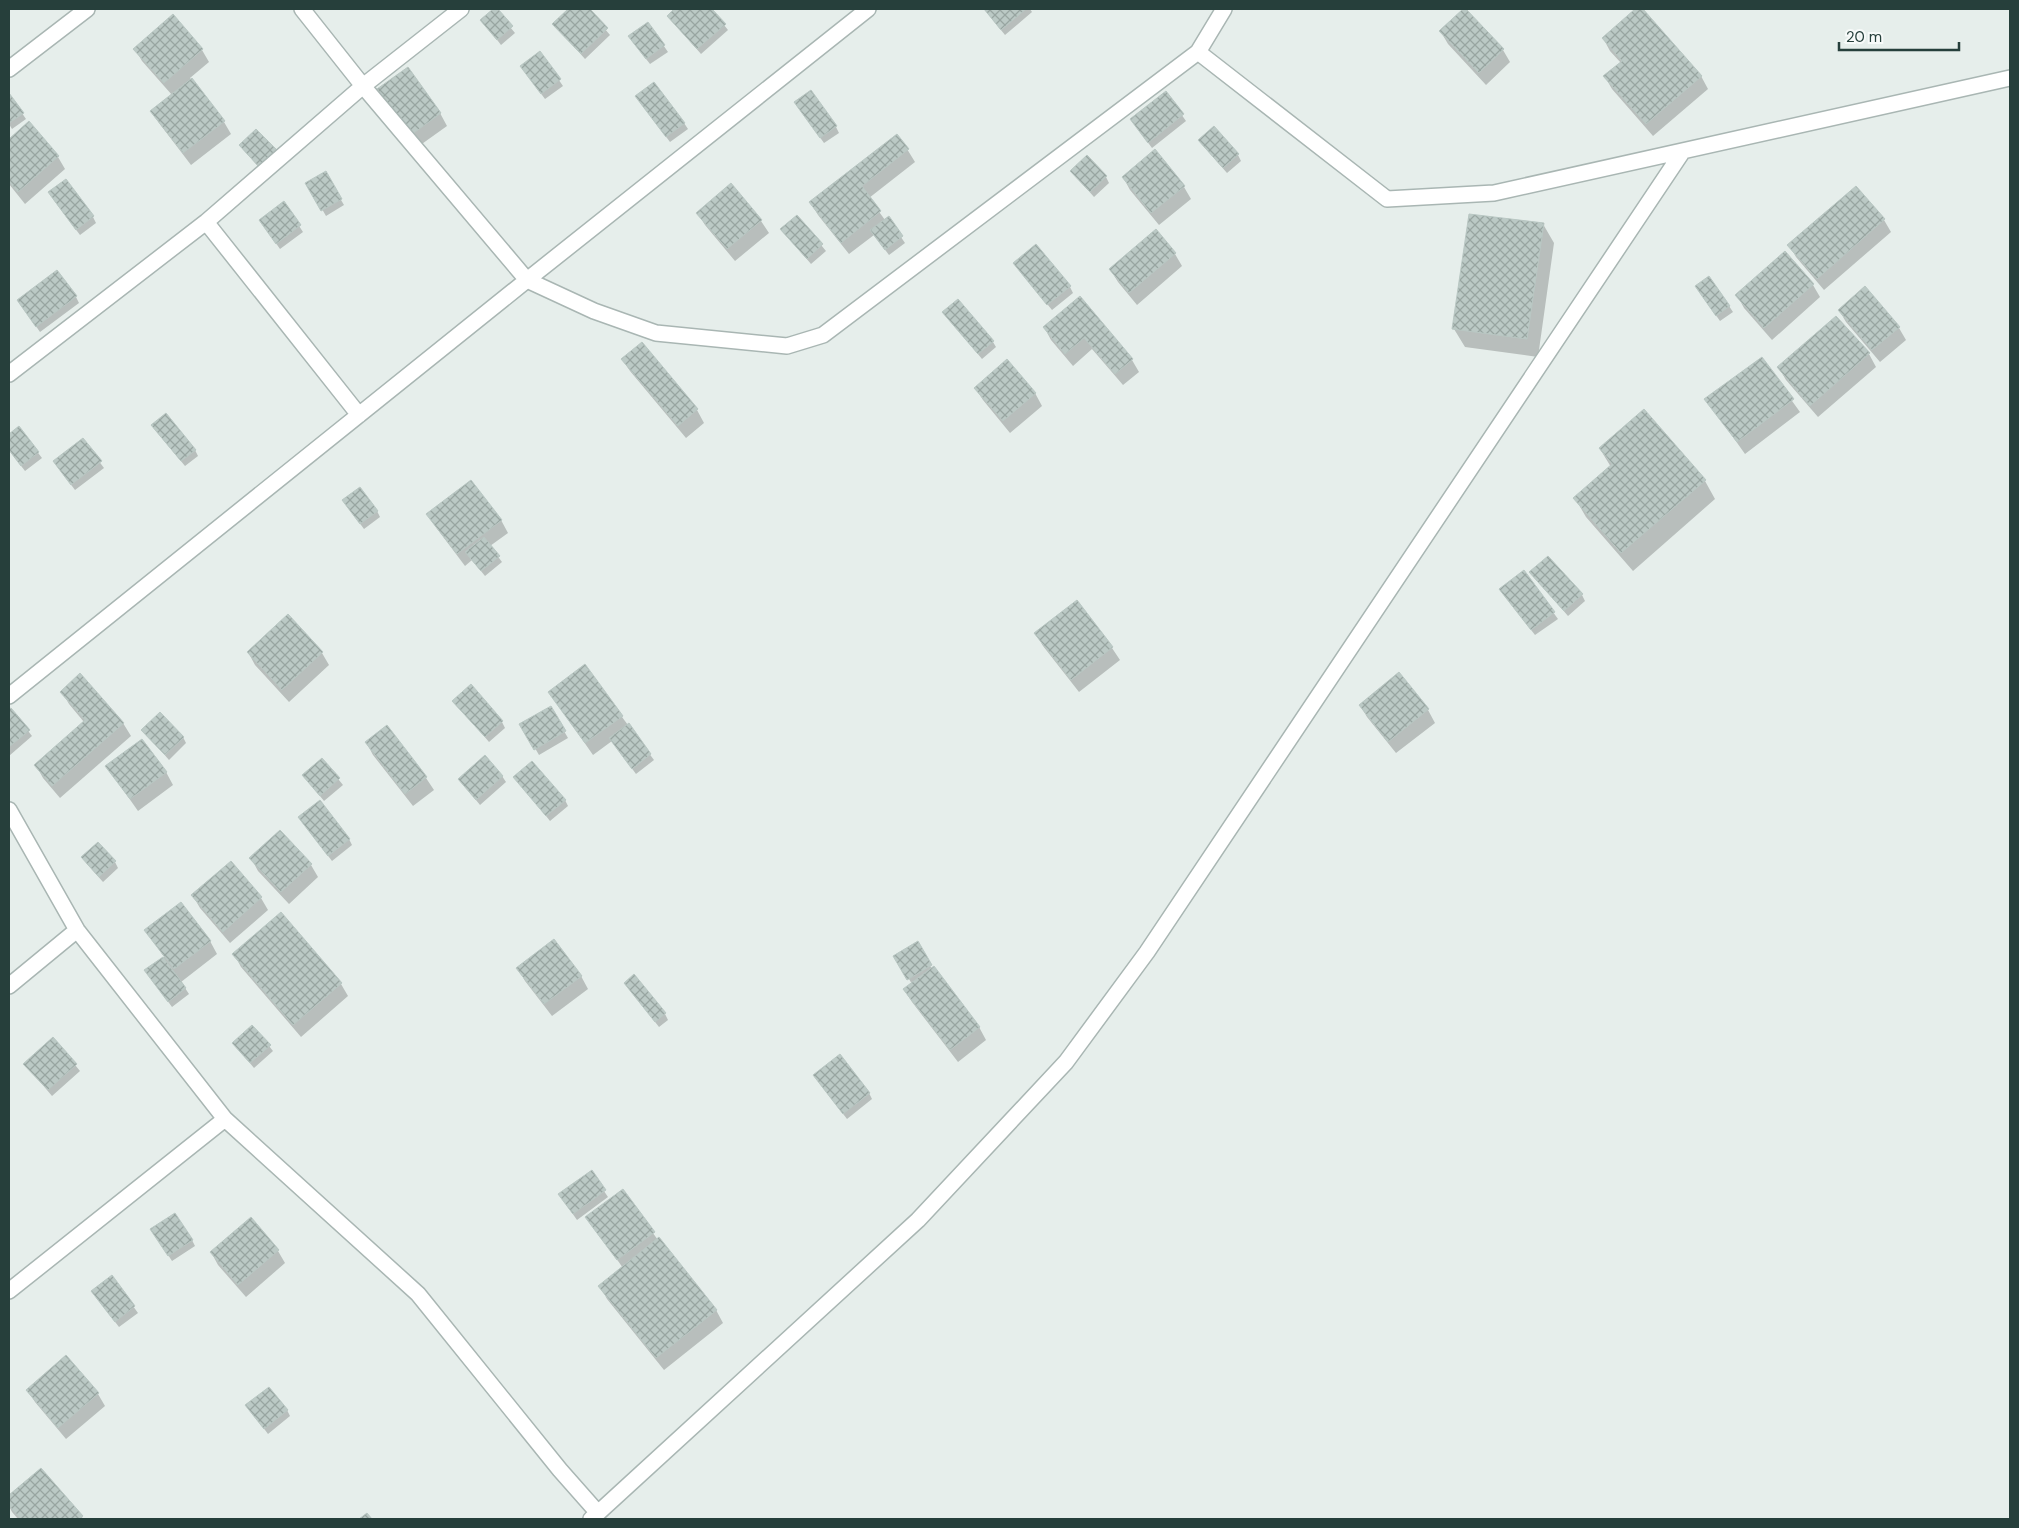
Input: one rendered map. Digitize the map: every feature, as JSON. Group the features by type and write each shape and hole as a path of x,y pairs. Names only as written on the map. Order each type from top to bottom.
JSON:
{"street":[{"path":"9,68 87,9"},
{"path":"302,9 363,86 527,280 594,311 656,333 787,346 823,335 1198,52 1224,9"},
{"path":"9,374 206,222 363,86 461,9"},
{"path":"9,696 868,9"},
{"path":"1198,52 1387,199 1494,193 2010,78"},
{"path":"9,810 77,930 225,1119 418,1294 560,1470 594,1516 918,1220 1066,1062 1147,952 1683,151"},
{"path":"206,222 359,415"},
{"path":"9,986 77,930"},
{"path":"9,1292 225,1119"}],"building":[{"path":"493,9 498,9 513,26 497,40 480,20"},
{"path":"568,9 590,9 608,28 581,54 552,24"},
{"path":"674,9 712,9 726,24 697,49 667,16"},
{"path":"984,9 1026,9 1001,30"},
{"path":"1463,9 1466,9 1504,49 1479,73 1439,31"},
{"path":"1635,9 1643,9 1702,76 1646,124 1603,76 1622,61 1602,38"},
{"path":"173,14 203,49 164,83 133,49"},
{"path":"648,22 665,45 646,59 628,36"},
{"path":"540,51 561,79 541,94 520,66"},
{"path":"408,67 441,113 411,135 377,89"},
{"path":"192,78 225,121 183,153 150,111"},
{"path":"654,82 685,123 666,137 635,96"},
{"path":"811,90 837,126 820,138 794,102"},
{"path":"1166,91 1184,114 1148,143 1130,119"},
{"path":"9,93 24,113 9,123"},
{"path":"29,121 59,156 18,192 9,182 9,139"},
{"path":"1214,126 1239,154 1223,168 1198,140"},
{"path":"256,129 279,152 261,169 239,145"},
{"path":"897,134 909,149 862,186 881,211 841,243 809,202"},
{"path":"1155,149 1185,186 1151,213 1122,177"},
{"path":"1087,155 1107,176 1090,192 1070,171"},
{"path":"326,171 342,199 321,211 305,183"},
{"path":"66,179 94,216 76,230 48,192"},
{"path":"731,183 762,220 727,249 696,213"},
{"path":"1856,186 1885,219 1817,279 1787,245"},
{"path":"284,201 301,225 276,244 259,220"},
{"path":"1469,214 1544,223 1527,339 1452,329"},
{"path":"797,215 823,244 807,259 780,229"},
{"path":"889,216 903,236 885,250 870,230"},
{"path":"1156,229 1176,253 1129,293 1109,269"},
{"path":"1036,244 1071,286 1047,305 1013,263"},
{"path":"1785,251 1814,284 1764,328 1735,295"},
{"path":"57,270 77,296 36,327 17,300"},
{"path":"1709,276 1730,306 1716,316 1695,286"},
{"path":"1865,286 1900,327 1872,350 1838,310"},
{"path":"1080,296 1133,359 1115,374 1084,338 1065,354 1043,327"},
{"path":"958,299 994,341 978,354 942,312"},
{"path":"1836,316 1870,353 1810,406 1777,367"},
{"path":"642,342 698,409 678,426 621,359"},
{"path":"1762,357 1794,399 1737,442 1704,399"},
{"path":"1007,359 1036,393 1003,421 974,388"},
{"path":"1644,409 1706,480 1621,553 1573,498 1612,464 1599,448"},
{"path":"166,413 196,450 181,461 151,425"},
{"path":"19,426 39,452 21,466 9,450 9,434"},
{"path":"83,438 102,461 71,485 53,461"},
{"path":"471,480 502,520 457,554 426,514"},
{"path":"360,487 378,511 360,524 342,500"},
{"path":"484,537 500,556 481,571 465,552"},
{"path":"1548,556 1583,594 1564,611 1529,572"},
{"path":"1524,570 1555,612 1531,630 1499,589"},
{"path":"1077,600 1113,647 1071,680 1034,633"},
{"path":"288,614 323,652 282,690 247,652"},
{"path":"585,664 623,716 585,743 548,692"},
{"path":"1399,672 1429,709 1388,742 1359,705"},
{"path":"80,673 124,723 52,786 34,765 85,720 60,692"},
{"path":"471,684 503,721 485,737 452,701"},
{"path":"551,706 566,731 534,750 519,724"},
{"path":"11,708 30,730 9,747 9,709"},
{"path":"160,712 184,737 165,755 141,730"},
{"path":"629,723 651,754 632,769 609,738"},
{"path":"387,725 427,777 405,794 365,742"},
{"path":"142,739 167,772 130,799 105,766"},
{"path":"485,755 503,776 476,800 458,779"},
{"path":"322,758 340,778 320,796 302,775"},
{"path":"532,761 566,800 546,816 513,777"},
{"path":"320,800 350,839 328,856 298,817"},
{"path":"280,830 312,864 281,892 249,858"},
{"path":"98,842 116,861 99,877 81,857"},
{"path":"231,861 262,897 223,932 191,895"},
{"path":"181,902 211,941 174,969 144,930"},
{"path":"281,912 342,983 293,1025 232,954"},
{"path":"554,939 582,976 544,1004 516,968"},
{"path":"918,941 932,965 907,980 893,956"},
{"path":"163,957 186,988 168,1002 144,970"},
{"path":"934,966 980,1027 950,1050 903,989"},
{"path":"634,974 666,1013 655,1022 624,983"},
{"path":"252,1025 271,1045 250,1063 232,1043"},
{"path":"53,1037 77,1064 48,1090 23,1064"},
{"path":"840,1054 870,1093 843,1114 813,1075"},
{"path":"592,1170 606,1190 573,1214 558,1194"},
{"path":"623,1189 655,1232 617,1260 585,1217"},
{"path":"175,1213 193,1240 168,1256 150,1229"},
{"path":"251,1217 279,1250 238,1285 210,1252"},
{"path":"659,1237 717,1310 656,1358 598,1286"},
{"path":"112,1275 135,1306 115,1322 91,1291"},
{"path":"66,1355 99,1393 58,1428 26,1390"},
{"path":"269,1387 288,1410 264,1429 245,1405"},
{"path":"41,1468 83,1516 79,1519 21,1519 9,1506 9,1495"},
{"path":"367,1513 372,1519 359,1519"}]}
